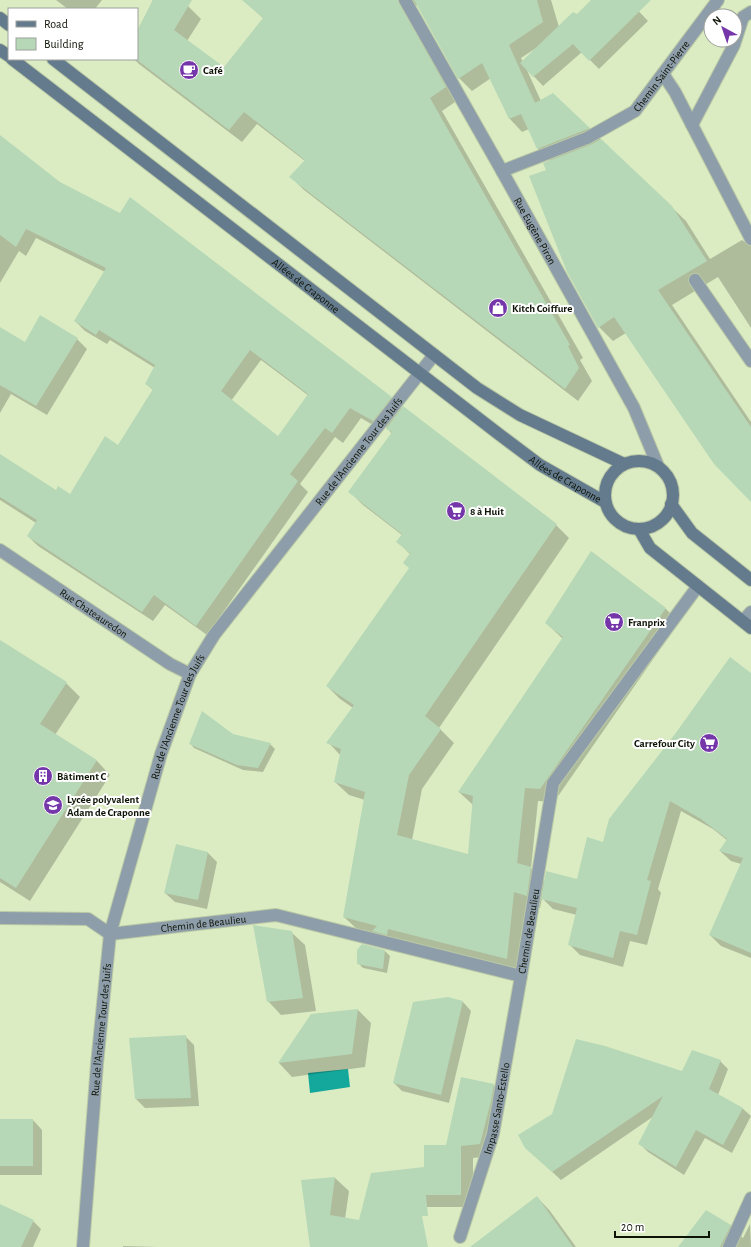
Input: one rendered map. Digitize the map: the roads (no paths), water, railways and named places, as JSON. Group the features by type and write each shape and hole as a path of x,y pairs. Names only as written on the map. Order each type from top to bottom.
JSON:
{"main road":[{"path":"0,18 8,24"},
{"name":"Allées de Craponne","path":"13,60 540,465 605,502"},
{"path":"54,60 477,388 520,415 624,464"},
{"path":"641,461 658,466 666,474 671,483 673,494 672,504 667,514 660,522 650,527 639,529 628,527 618,521 610,513 605,502 605,491 608,480 615,471 624,464 641,461"},
{"path":"672,504 692,533 751,580"},
{"path":"639,529 650,548 747,625"}],"street":[{"name":"Rue Eugène Piron","path":"405,0 634,408 658,466"},
{"name":"Chemin Saint-Pierre","path":"502,171 587,138 635,111 718,0"},
{"path":"692,125 734,45 743,17 751,12"},
{"path":"663,74 675,92 692,125 746,218 751,239"},
{"path":"696,280 751,360"},
{"name":"Rue de l'Ancienne Tour des Juifs","path":"83,1247 97,1064 110,934 161,754 190,674 214,636 400,396 434,355"},
{"name":"Rue Chateauredon","path":"0,550 170,664 190,674"},
{"name":"Chemin de Beaulieu","path":"110,934 276,915 522,976 553,783 698,586"},
{"path":"747,625 751,612"},
{"path":"0,918 88,919 110,934"},
{"name":"Impasse Santo-Estello","path":"460,1238 493,1134 522,976"},
{"path":"729,1247 751,1198"}],"water":[{"path":"348,1069 350,1087 310,1093 308,1073"}],"place":[{"name":"Café","path":"189,70"},
{"name":"Kitch Coiffure","path":"498,308"},
{"name":"8 à Huit","path":"456,511"},
{"name":"Franprix","path":"614,622"},
{"name":"Carrefour City","path":"709,743"},
{"name":"Bâtiment C","path":"43,776"},
{"name":"Lycée polyvalent Adam de Craponne","path":"53,805"}]}
